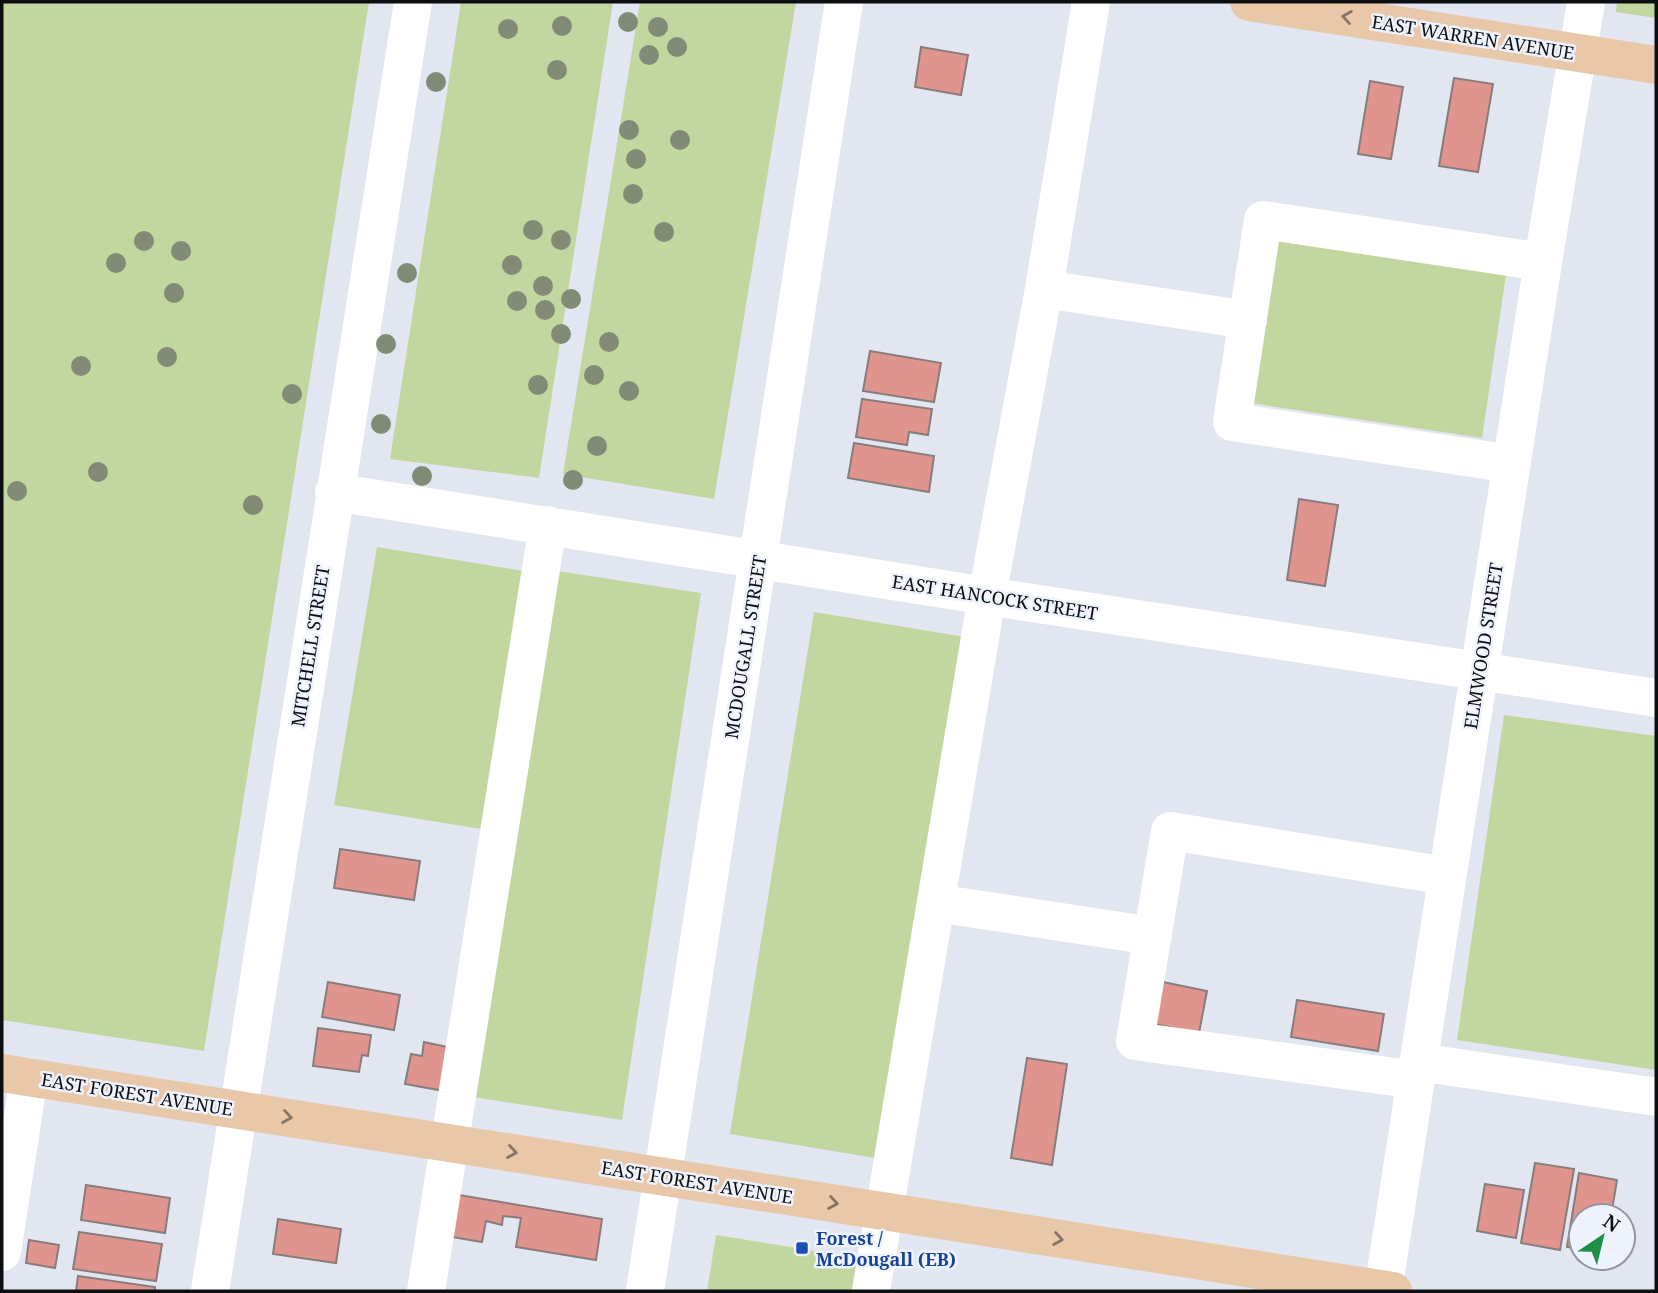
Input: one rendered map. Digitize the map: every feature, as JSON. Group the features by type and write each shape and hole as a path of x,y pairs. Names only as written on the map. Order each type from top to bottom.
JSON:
{"main road":[{"name":"EAST WARREN AVENUE","path":"1248,2 1656,65"},
{"name":"EAST FOREST AVENUE","path":"15,1075 1386,1291"}],"street":[{"name":"MITCHELL STREET","path":"210,1291 413,2"},
{"name":"MCDOUGALL STREET","path":"645,1291 844,2"},
{"path":"871,1291 987,596 1044,289 1090,2"},
{"name":"ELMWOOD STREET","path":"1386,1291 1447,876 1586,2"},
{"path":"1512,464 1232,422 1263,220 1543,262"},
{"path":"1044,289 1248,320"},
{"name":"EAST HANCOCK STREET","path":"334,492 987,596 1656,698"},
{"path":"426,1291 548,525"},
{"path":"1447,876 1170,831 1135,1041 1656,1097"},
{"path":"936,903 1153,936"},
{"path":"2,1252 15,1075"}],"green space":[{"path":"2,2 369,2 204,1051 2,1020"},
{"path":"461,2 613,2 539,478 390,459"},
{"path":"640,2 796,2 714,499 563,474"},
{"path":"1617,2 1656,2 1656,18 1616,12"},
{"path":"1275,239 1506,275 1482,438 1251,403"},
{"path":"377,547 523,571 481,829 334,805"},
{"path":"551,570 701,593 622,1120 472,1097"},
{"path":"814,612 965,637 881,1159 730,1134"},
{"path":"1504,715 1656,736 1656,1070 1457,1040"},
{"path":"716,1235 858,1258 853,1291 707,1291"}],"building":[{"path":"921,47 968,55 961,95 915,87"},
{"path":"1454,78 1493,84 1478,172 1439,166"},
{"path":"1370,81 1403,87 1391,159 1358,154"},
{"path":"870,351 941,363 934,402 863,391"},
{"path":"862,399 932,409 928,435 909,432 907,445 856,437"},
{"path":"854,443 934,456 929,492 848,478"},
{"path":"1299,499 1338,505 1325,586 1287,580"},
{"path":"340,849 420,861 414,900 334,888"},
{"path":"328,982 400,995 394,1030 322,1017"},
{"path":"1163,982 1207,991 1199,1033 1154,1024"},
{"path":"1297,1000 1384,1014 1378,1051 1291,1037"},
{"path":"318,1028 371,1035 368,1056 362,1055 359,1072 313,1066"},
{"path":"424,1042 452,1048 444,1091 405,1084 411,1054 422,1056"},
{"path":"1027,1058 1067,1064 1052,1165 1011,1158"},
{"path":"1535,1163 1574,1169 1560,1250 1521,1243"},
{"path":"1579,1173 1617,1180 1613,1202 1574,1202"},
{"path":"1485,1184 1524,1190 1516,1238 1477,1231"},
{"path":"86,1185 170,1198 165,1233 81,1220"},
{"path":"459,1195 602,1219 596,1260 516,1247 521,1218 503,1216 502,1225 486,1221 482,1242 452,1237"},
{"path":"278,1219 341,1229 336,1263 273,1254"},
{"path":"79,1232 162,1244 156,1281 73,1269"},
{"path":"29,1240 59,1245 55,1268 26,1263"},
{"path":"78,1276 155,1287 155,1291 76,1291"}],"place":[{"name":"Forest / McDougall (EB)","path":"802,1248"}]}
